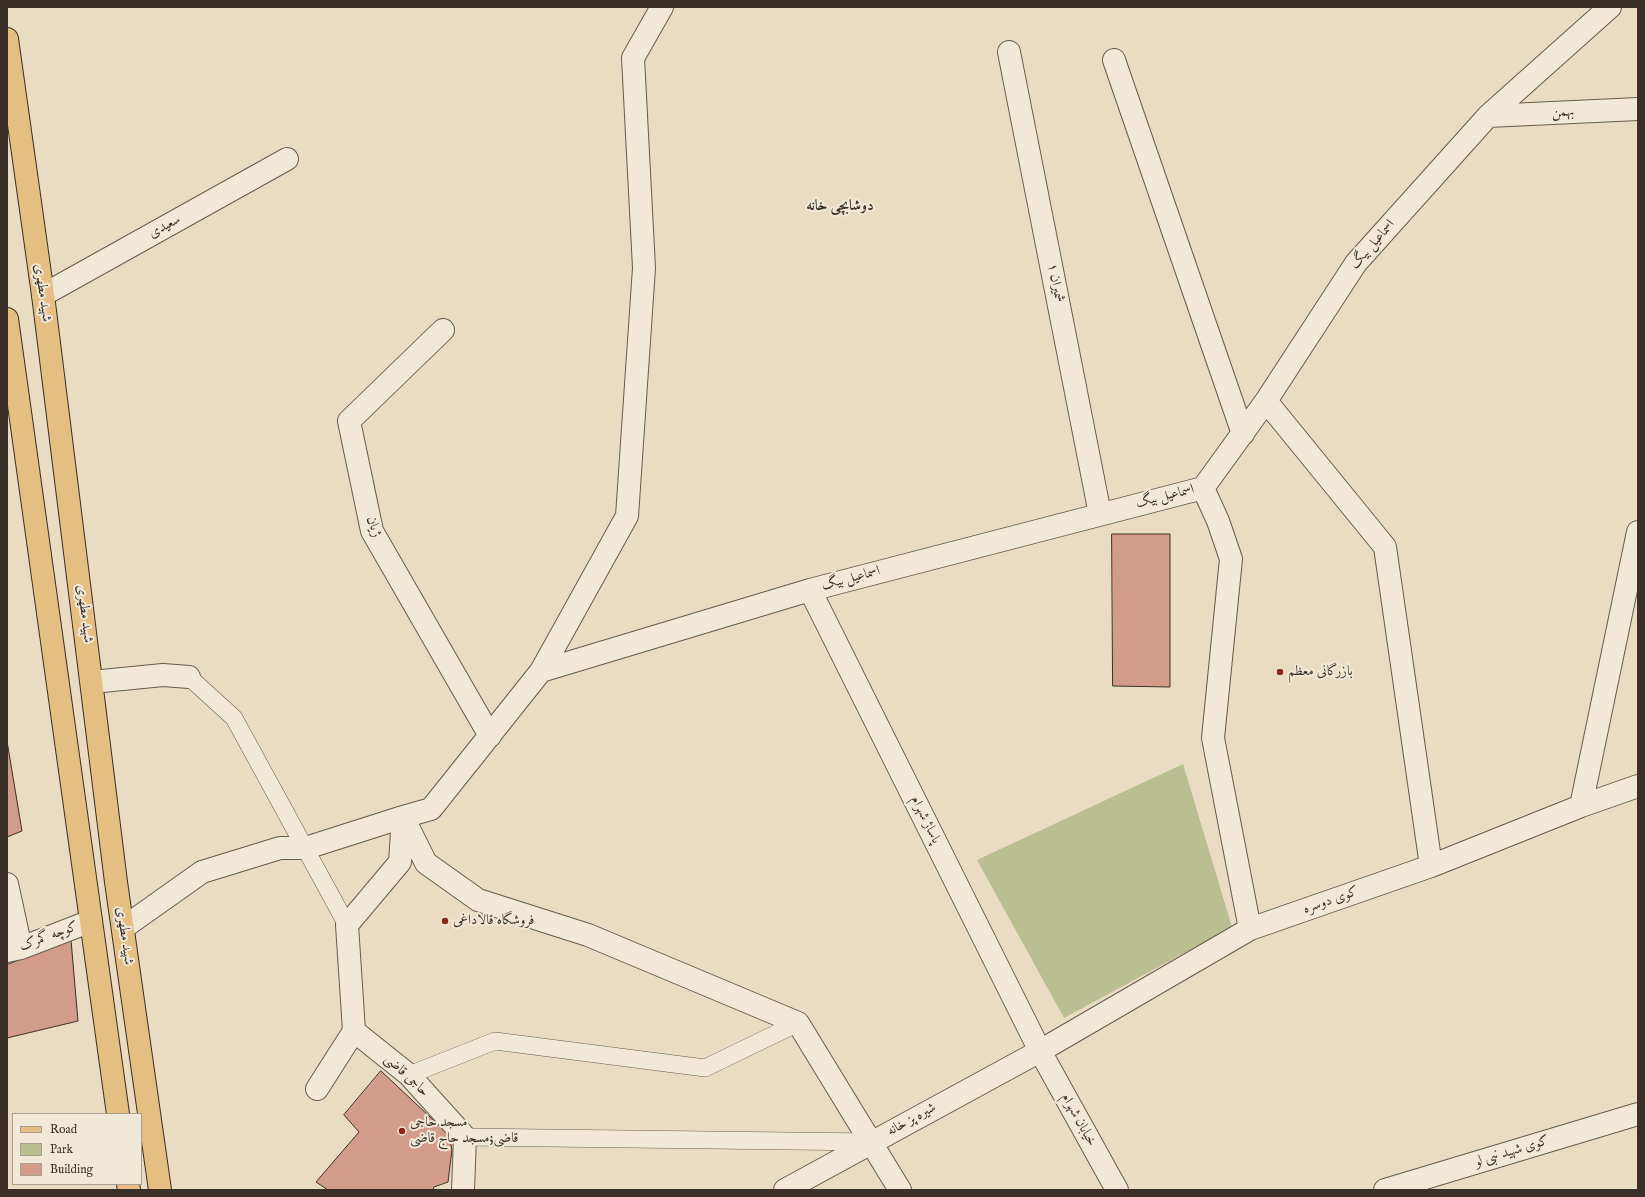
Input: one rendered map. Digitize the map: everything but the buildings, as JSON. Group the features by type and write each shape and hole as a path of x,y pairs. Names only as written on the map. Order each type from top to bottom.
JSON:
{"main road":[{"name":"شهید مطهری","path":"7,39 43,295 123,928 160,1190"},
{"path":"7,319 118,1113"}],"street":[{"path":"123,928 202,872 280,848 306,848 403,817 431,810 541,671 628,516 644,268 633,58 662,7"},
{"name":"اسماعیل بیگ","path":"541,671 810,590 1202,488 1266,401 1356,263 1488,116 1610,7"},
{"name":"شمیران ۱","path":"1009,52 1100,514"},
{"path":"1114,60 1243,434"},
{"name":"بهمن","path":"1488,116 1638,109"},
{"name":"سعیدی","path":"43,295 287,159"},
{"name":"ژیان","path":"443,330 350,421 372,531 490,736"},
{"path":"1266,401 1385,547 1431,866"},
{"path":"1202,488 1218,521 1231,559 1213,738 1250,929"},
{"path":"1581,806 1638,532"},
{"name":"پاساژ شهرام","path":"810,590 1040,1051"},
{"path":"92,682 163,675 189,678"},
{"name":"کوی دوسره","path":"1040,1051 1250,929 1431,866 1581,806 1638,786"},
{"path":"317,1089 354,1031 347,925 400,862 403,817"},
{"path":"403,817 426,863 478,900 588,935 798,1023 900,1190"},
{"path":"7,884 14,950"},
{"name":"کوچه گمرک","path":"14,950 91,921"},
{"name":"حاجی قاضی","path":"354,1031 409,1075 465,1137"},
{"name":"شیره پز خانه","path":"784,1190 1040,1051"},
{"name":"خیابان شهرام","path":"1040,1051 1117,1190"},
{"name":"کوی شهید نبی لو","path":"1385,1190 1638,1114"},
{"path":"463,1190 465,1137"}],"lane":[{"path":"189,678 234,718 347,925"},
{"path":"409,1075 495,1041 705,1068 798,1023"},
{"path":"465,1137 872,1142"}],"green space":[{"path":"1183,764 1232,927 1064,1018 977,860"}],"place":[{"name":"بازرگانی معظم","path":"1280,672"},
{"name":"فروشگاه قالاداغی","path":"445,921"},
{"name":"مسجد حاجی قاضی;مسجد حاج قاضی","path":"402,1131"}],"district":[{"name":"دوشابچی خانه","path":"840,207"}]}
